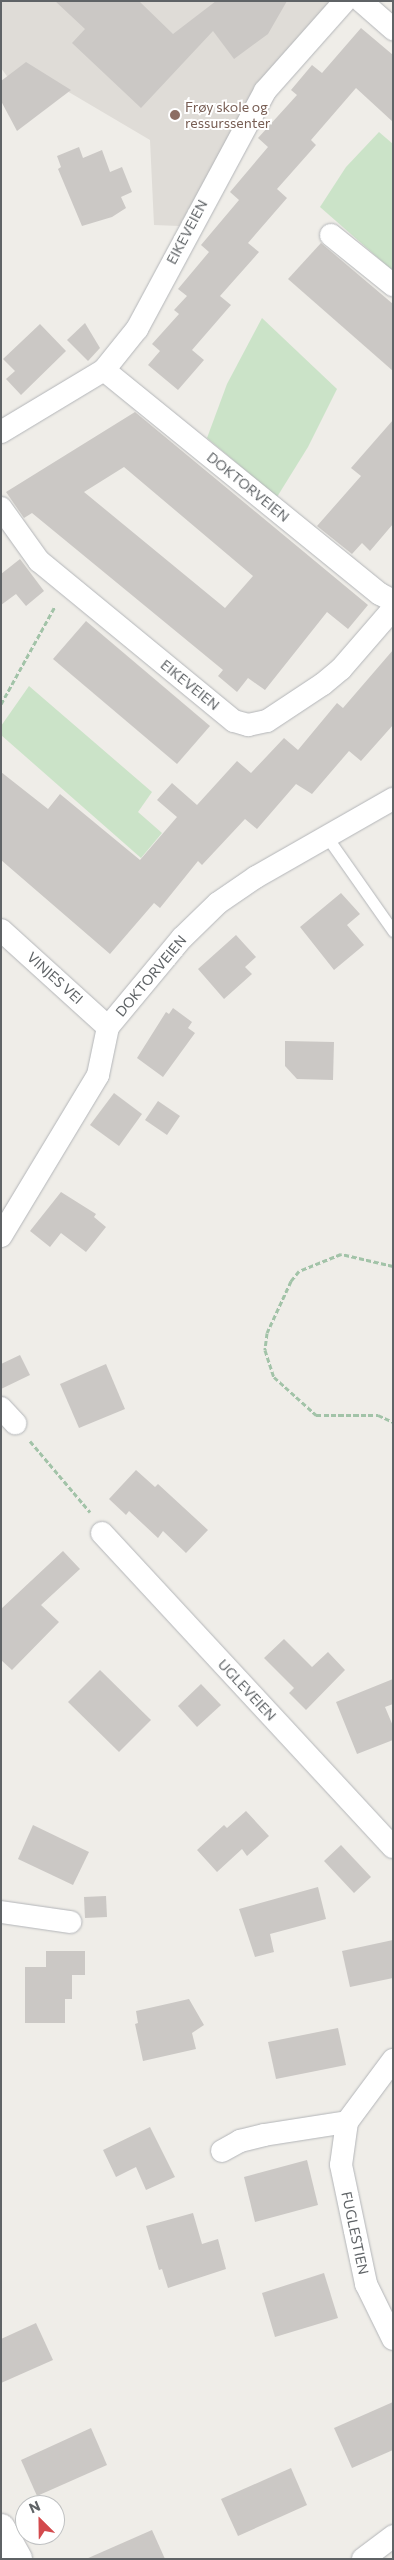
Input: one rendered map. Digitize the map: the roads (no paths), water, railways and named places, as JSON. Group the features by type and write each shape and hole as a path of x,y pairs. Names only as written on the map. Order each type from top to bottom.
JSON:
{"main road":[{"path":"1,2528 18,2559"}],"street":[{"name":"EIKEVEIEN","path":"1,432 104,370 137,329 265,91 345,1"},
{"path":"361,1 393,29"},
{"path":"331,234 393,285"},
{"name":"DOKTORVEIEN","path":"104,370 380,594 393,601"},
{"name":"EIKEVEIEN","path":"1,508 39,561 234,720 248,725 268,721 323,684 341,668 393,608"},
{"name":"DOKTORVEIEN","path":"1,1236 98,1075 108,1026 182,938 218,903 393,799"},
{"name":"VINJES VEI","path":"1,930 108,1026"},
{"name":"UGLEVEIEN","path":"102,1533 393,1847"},
{"path":"1,1912 70,1922"},
{"name":"FUGLESTIEN","path":"393,2060 347,2122 341,2165 366,2284 393,2339"},
{"path":"222,2150 264,2135 347,2122"},
{"path":"363,2559 393,2536"}],"lane":[{"path":"327,837 393,930"}],"place":[{"name":"Frøy skole og ressurssenter","path":"175,115"}]}
